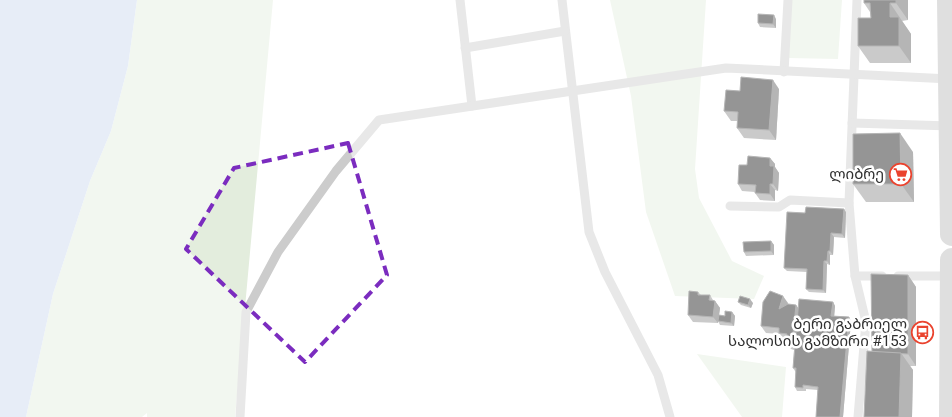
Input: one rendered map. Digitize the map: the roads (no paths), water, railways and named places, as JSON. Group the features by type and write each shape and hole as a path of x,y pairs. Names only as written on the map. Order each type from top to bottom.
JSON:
{"main road":[{"path":"949,0 952,234"},
{"path":"950,417 952,260"}],"lane":[{"path":"460,0 472,106"},
{"path":"562,0 589,232 605,272 658,375 670,417"},
{"path":"784,72 788,0"},
{"path":"857,0 849,203 855,276 866,322 858,417"},
{"path":"465,48 566,31"},
{"path":"240,417 246,312 278,252 336,171 379,120 726,68 950,80"},
{"path":"852,124 951,126"},
{"path":"730,206 779,207 790,200 849,203"},
{"path":"855,276 952,276"}],"water":[{"path":"0,0 137,0 128,66 111,131 90,181 53,294 26,417 0,417"}],"place":[{"name":"ლიბრე","path":"900,174"},
{"name":"ბერი გაბრიელ სალოსის გამზირი #153","path":"923,333"}]}
